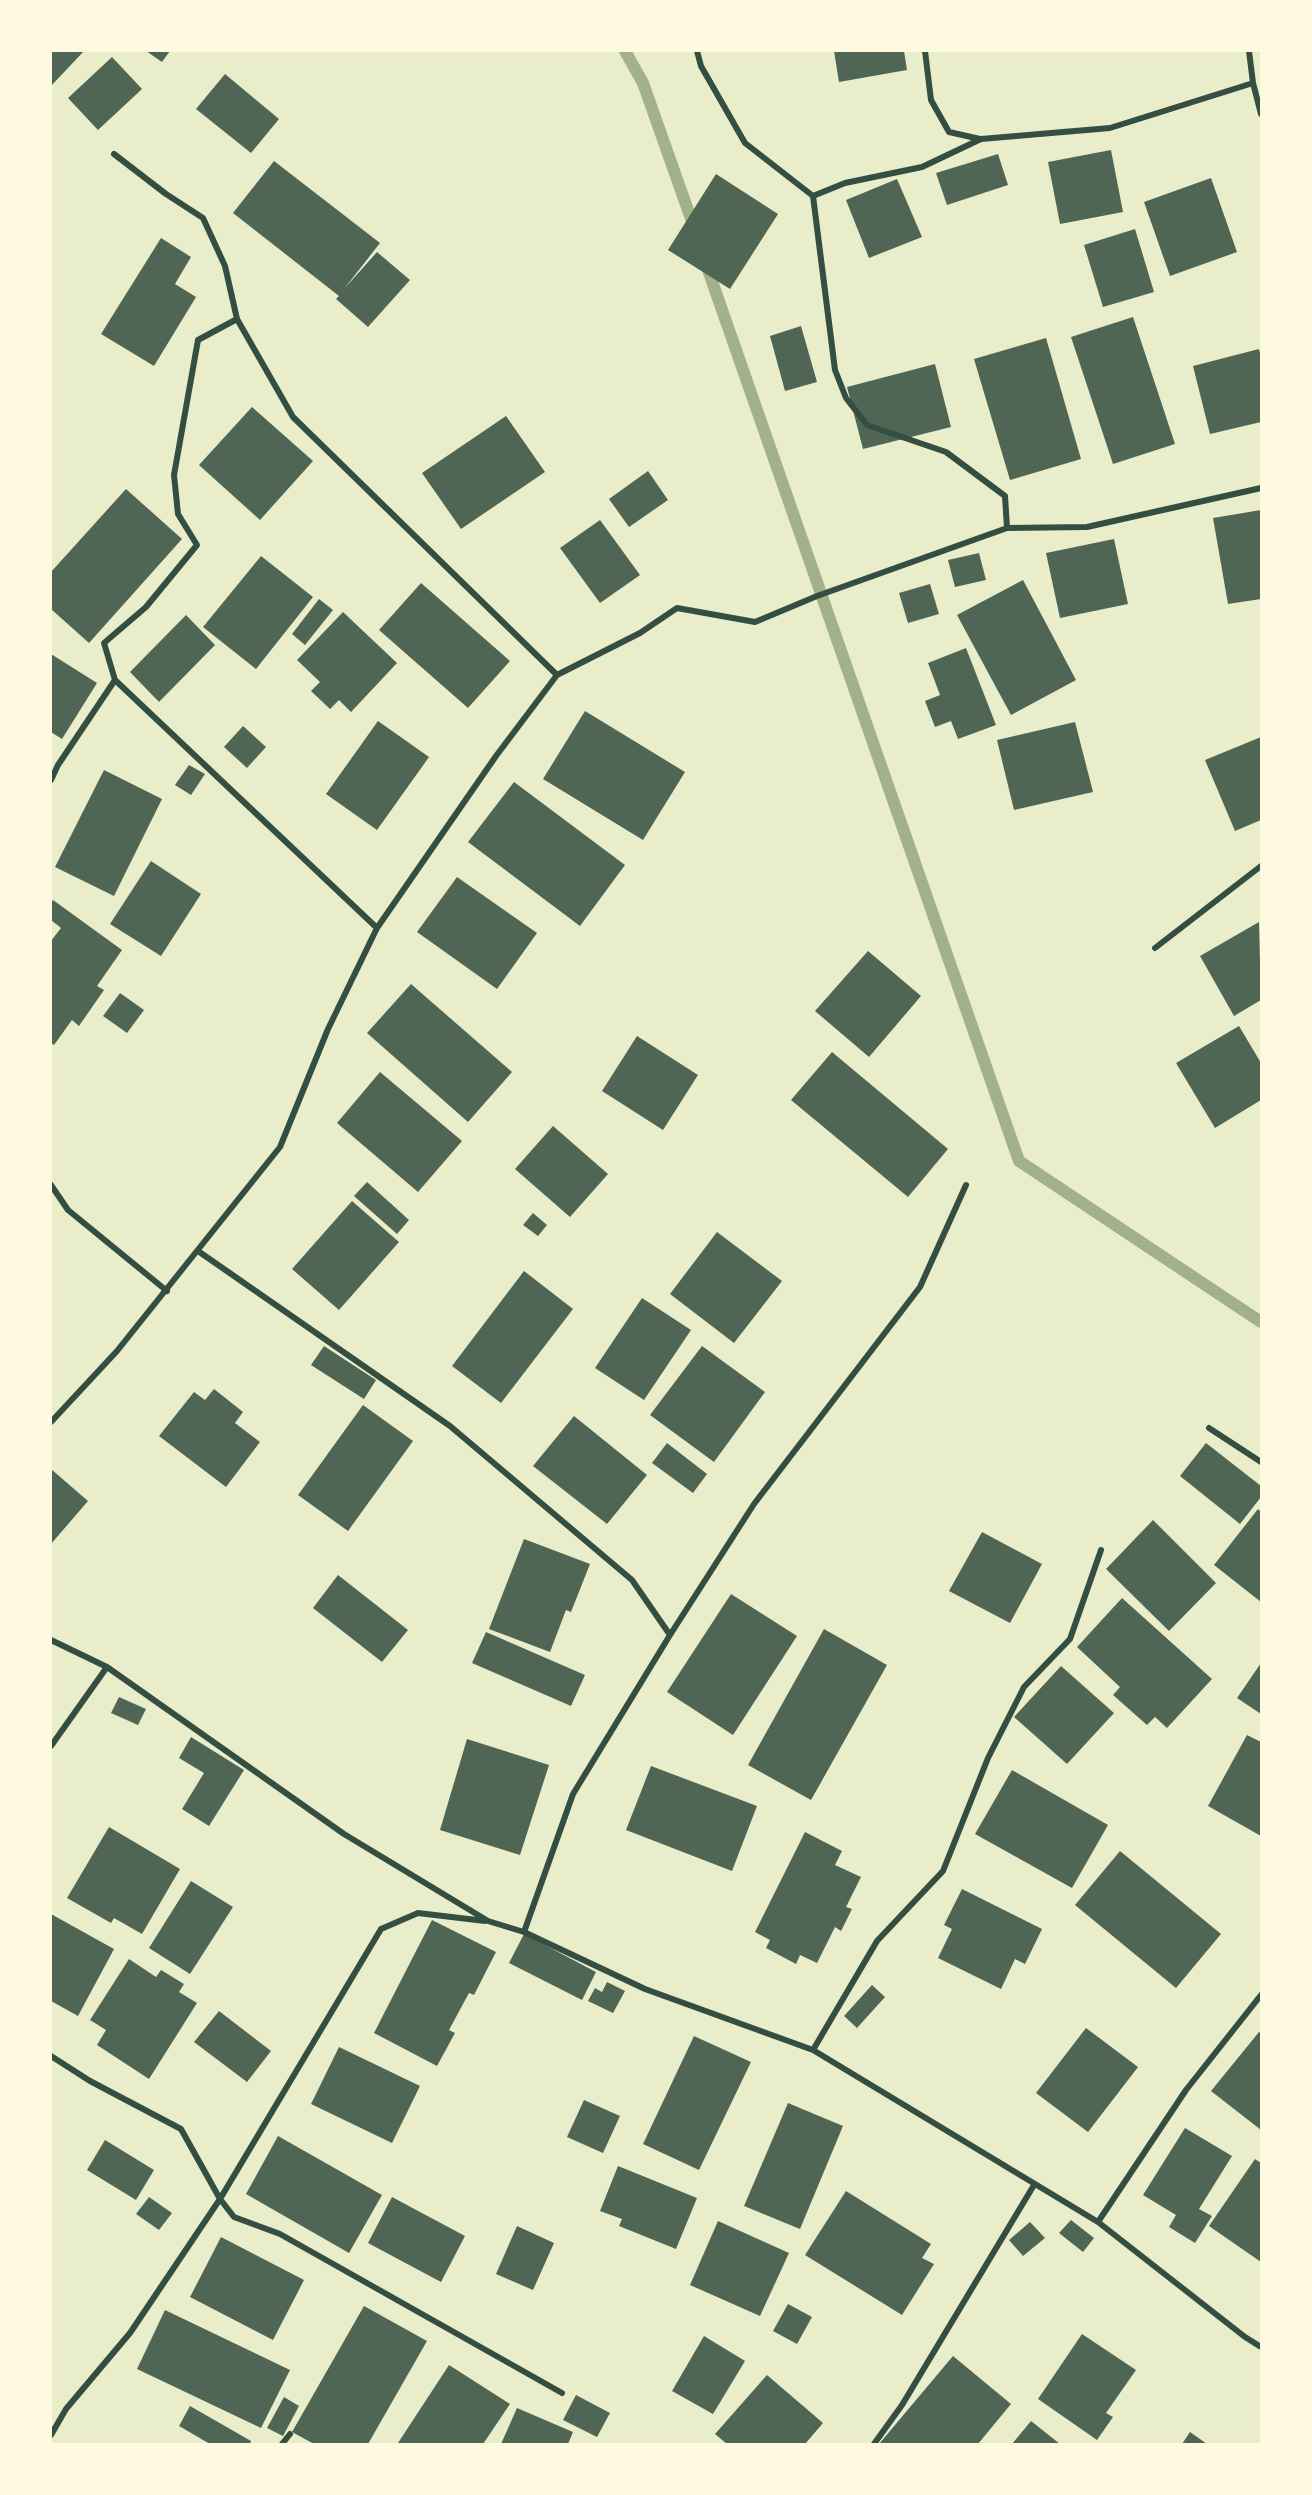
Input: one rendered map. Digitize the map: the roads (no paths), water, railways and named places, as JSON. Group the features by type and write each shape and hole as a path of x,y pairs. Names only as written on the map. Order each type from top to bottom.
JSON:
{"street":[{"path":"697,51 701,66 745,142 813,196 835,370 846,398 867,425 946,452 1005,496 1007,528"},
{"path":"925,51 931,100 949,132 981,139 1110,128 1253,83"},
{"path":"1249,51 1253,83 1261,114"},
{"path":"813,196 845,183 922,166 981,139"},
{"path":"114,154 166,194 203,218 225,266 237,320 293,417 557,675"},
{"path":"237,320 198,340 174,475 178,514 197,545 146,607 104,644 115,681 377,928"},
{"path":"51,1422 117,1351 167,1291 280,1147 328,1029 377,928 490,765 557,675 640,633 676,608 755,622 838,588 1007,528 1087,527 1261,488"},
{"path":"51,780 58,765 115,681"},
{"path":"1155,948 1261,866"},
{"path":"51,1185 68,1210 167,1291"},
{"path":"524,1932 573,1794 670,1635 754,1504 920,1287 966,1185"},
{"path":"198,1251 450,1426 632,1580 670,1635"},
{"path":"1209,1428 1261,1462"},
{"path":"813,2050 877,1941 943,1871 988,1758 1024,1687 1070,1639 1101,1550"},
{"path":"51,1640 107,1667 344,1834 488,1921"},
{"path":"51,1746 107,1667"},
{"path":"51,2435 66,2409 130,2333 220,2199 381,1929 417,1912 488,1921 524,1932 645,1989 813,2050 1098,2222 1245,2337 1261,2347"},
{"path":"1098,2222 1186,2090 1261,1995"},
{"path":"51,2055 90,2081 181,2129 220,2199 234,2217 280,2234 562,2393"},
{"path":"874,2444 902,2405 1034,2185"},
{"path":"282,2444 290,2434"}],"waterway":[{"path":"625,51 643,83 695,230"},
{"path":"706,264 1019,1161 1261,1322"}]}
